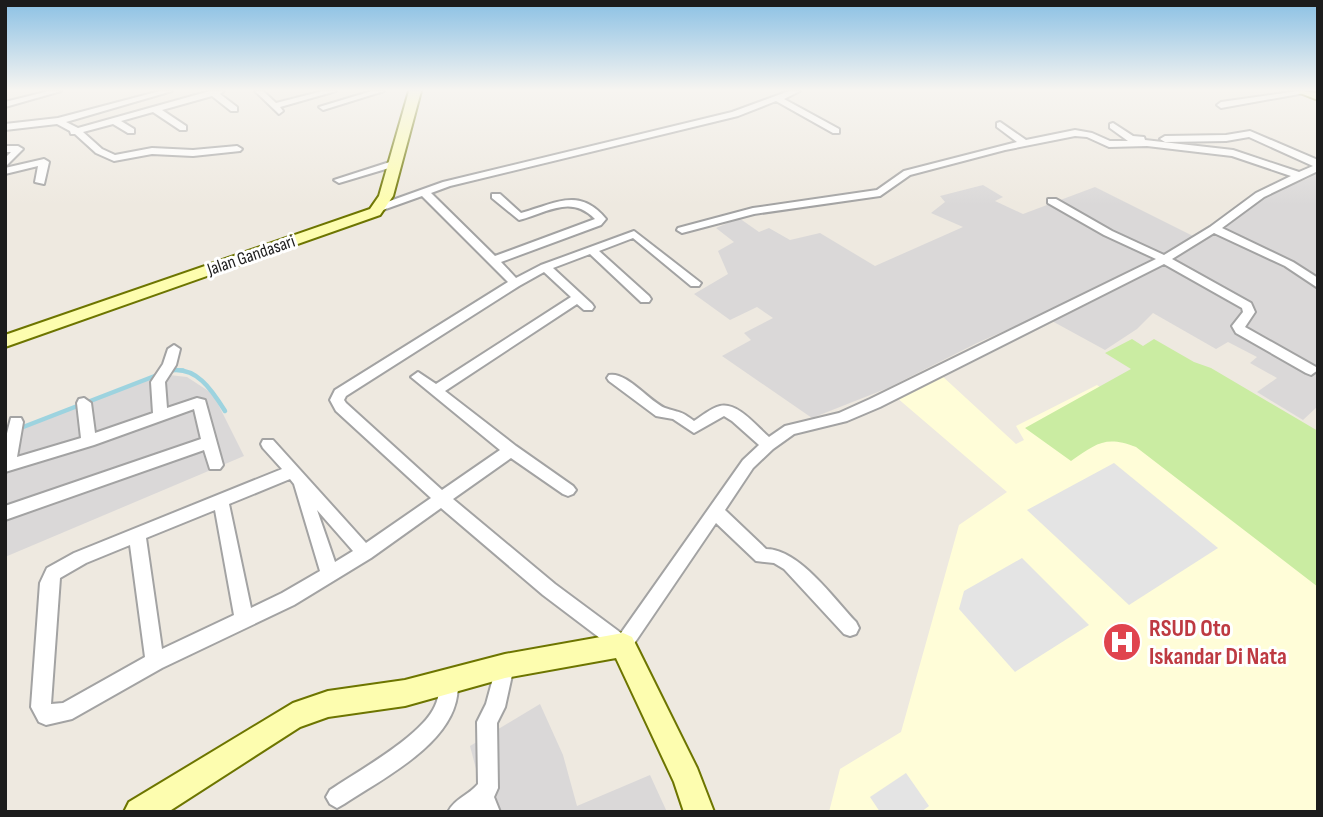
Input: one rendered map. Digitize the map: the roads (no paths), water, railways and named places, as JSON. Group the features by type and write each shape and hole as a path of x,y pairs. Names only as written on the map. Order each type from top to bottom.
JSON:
{"street":[{"path":"74,132 84,129"},
{"path":"380,208 405,129"},
{"path":"380,208 424,192 675,129"},
{"path":"1006,129 1023,142"},
{"path":"1117,129 1131,139 1226,138 1248,133 1318,165"},
{"path":"1134,129 1148,139"},
{"path":"74,132 99,151 114,158 152,151 193,153 237,149"},
{"path":"682,230 753,211 880,193 907,173 1023,142 1084,133 1109,144 1152,144 1233,153 1300,176"},
{"path":"8,156 26,167"},
{"path":"5,171 44,162 40,182"},
{"path":"339,180 396,163"},
{"path":"139,812 180,789 293,716 310,709 405,693 505,666 623,645 748,464 768,444 796,428 842,417 875,403 1164,259 1214,229 1260,195 1318,165"},
{"path":"5,176 43,168"},
{"path":"424,192 515,283"},
{"path":"493,261 597,223 601,219 582,205 568,201 519,217 496,196"},
{"path":"1052,201 1247,306 1249,312 1238,326 1240,330 1311,370"},
{"name":"Jalan Gandasari","path":"5,341 380,208"},
{"path":"1214,229 1289,264 1318,284"},
{"path":"695,283 634,234 545,267 515,283 340,393 337,400 341,407 442,500 560,601 623,645 687,778 699,812"},
{"path":"591,249 645,299"},
{"path":"435,391 583,303 545,267"},
{"path":"160,416 158,383 174,349"},
{"path":"418,377 511,450 568,490"},
{"path":"614,378 661,412 677,415 694,428 721,411 730,412 768,444"},
{"path":"84,403 89,441"},
{"path":"15,428 7,466 198,403 215,465"},
{"path":"5,513 209,442"},
{"path":"268,444 365,553"},
{"path":"295,476 220,500 64,565 53,573 49,583 41,707 46,715 65,712 155,662 288,599 365,553 511,450"},
{"path":"295,476 330,574"},
{"path":"220,500 244,619"},
{"path":"716,512 762,556 776,556 790,564 850,628"},
{"path":"137,535 155,662"},
{"path":"459,812 486,803 487,722 495,707 505,666"},
{"path":"337,797 420,739 433,726 446,707 450,681"}],"waterway":[{"path":"173,370 178,370"},
{"path":"168,371 178,370"},
{"path":"178,370 183,370"},
{"path":"178,370 195,375 202,381 225,411"},
{"path":"18,429 160,374"}],"place":[{"name":"RSUD Oto Iskandar Di Nata","path":"1122,642"}]}
